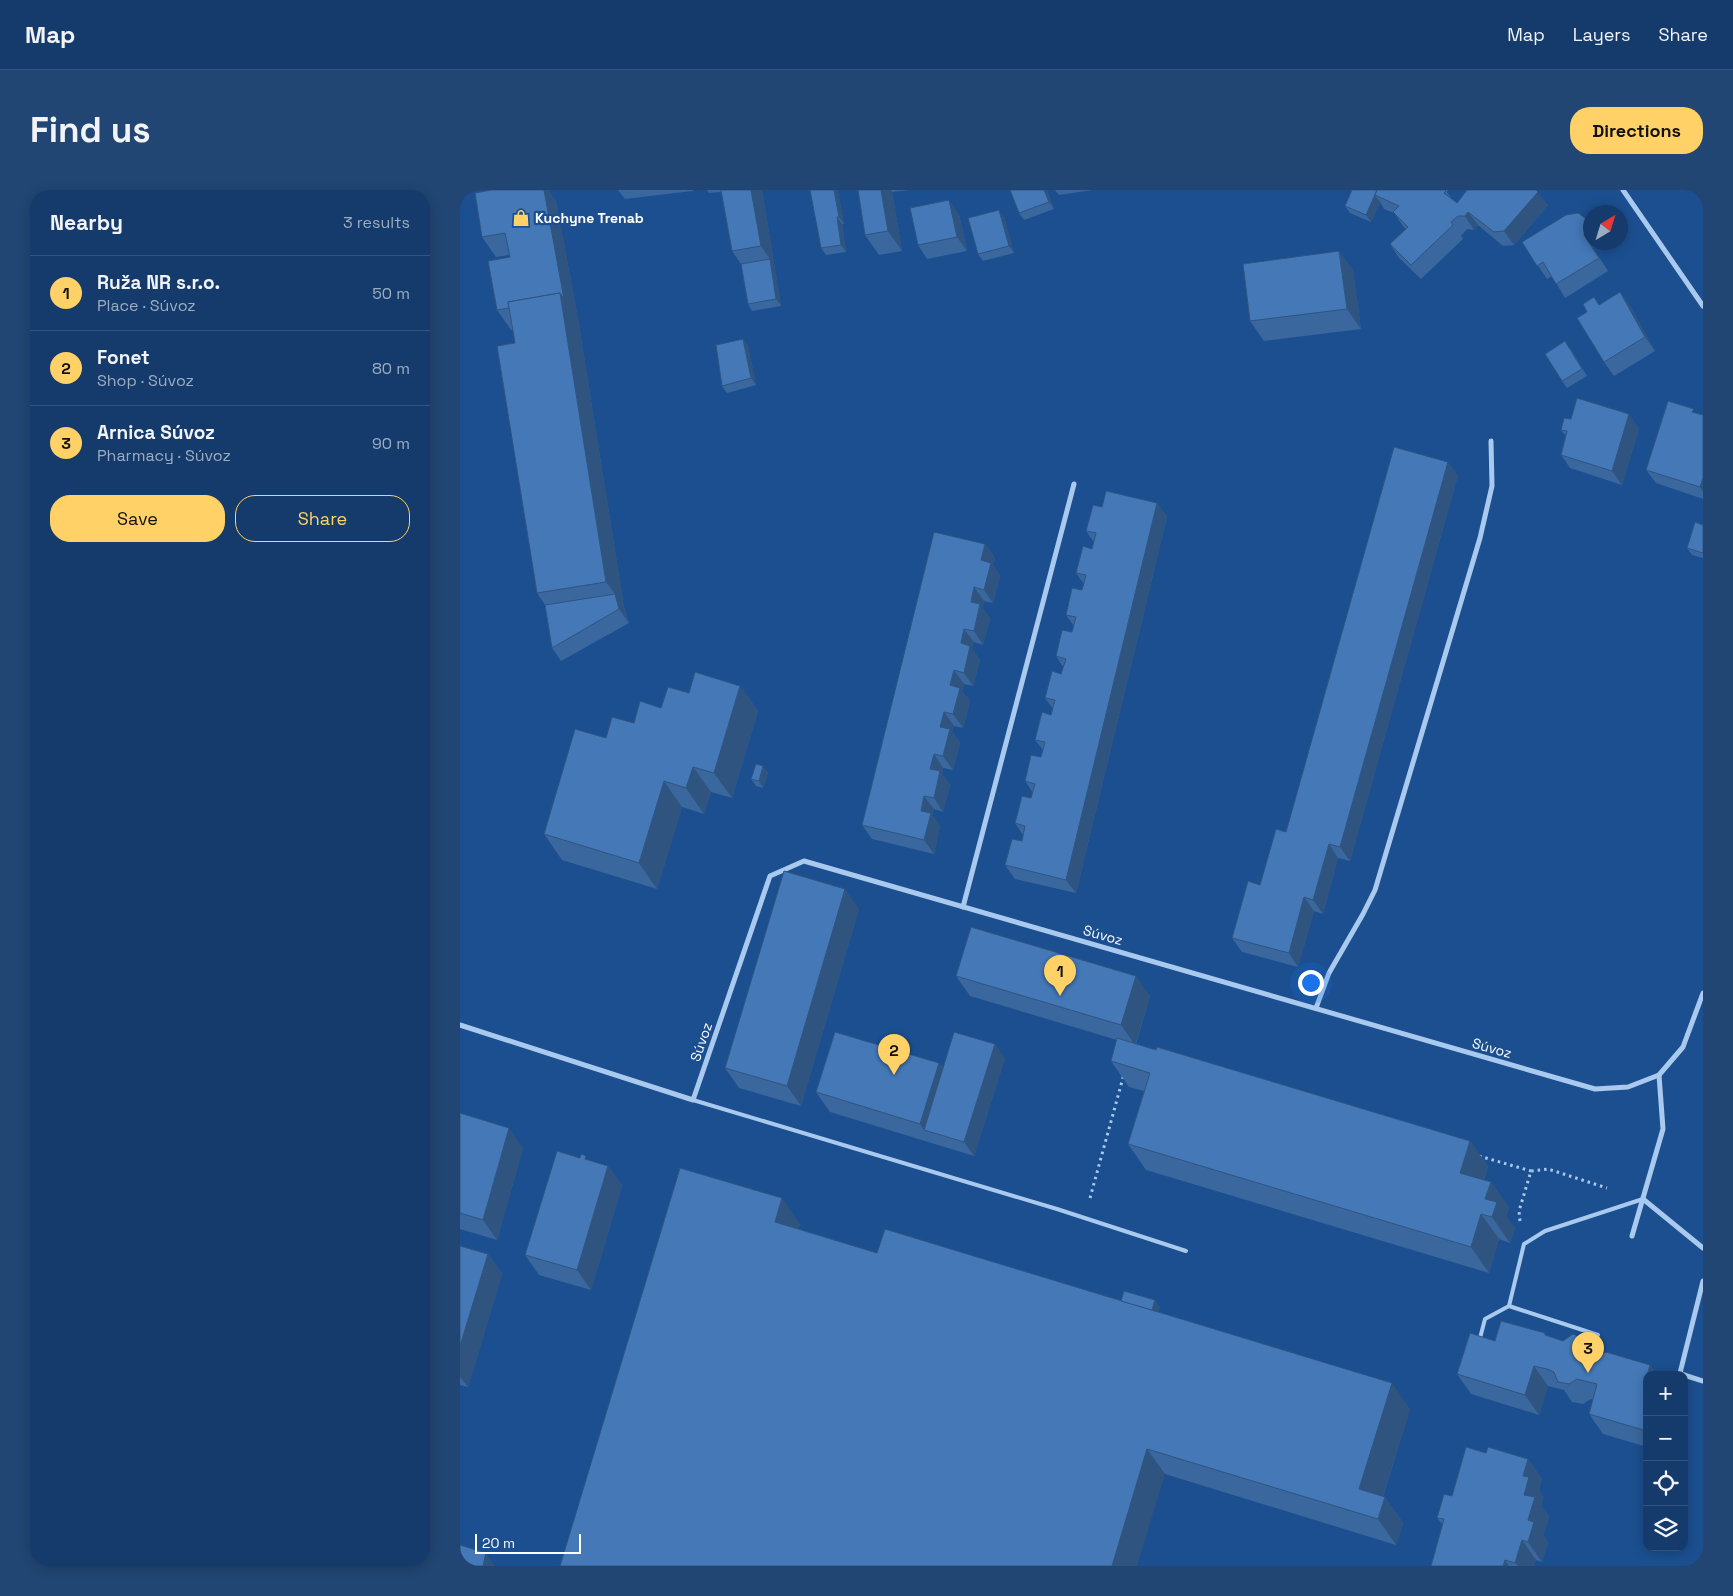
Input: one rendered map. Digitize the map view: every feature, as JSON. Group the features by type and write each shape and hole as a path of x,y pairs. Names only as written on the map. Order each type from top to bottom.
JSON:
{"street":[{"path":"1623,190 1703,306"},
{"path":"1316,1008 1329,973 1375,890 1480,538 1492,486 1491,441"},
{"path":"962,907 1074,484"},
{"name":"Súvoz","path":"694,1100 770,876 804,861 1595,1089 1628,1087 1660,1075 1684,1047 1703,993"},
{"path":"460,1025 694,1100"},
{"path":"1632,1236 1663,1128 1660,1075"},
{"path":"1643,1199 1703,1248"},
{"path":"1681,1371 1703,1281"},
{"path":"1688,1376 1703,1381"}],"lane":[{"path":"694,1100 1084,1218 1186,1251"},
{"path":"1478,1346 1485,1320 1509,1306 1524,1244 1545,1231 1643,1199"},
{"path":"1509,1306 1598,1335"}],"path":[{"path":"1084,1218 1125,1069"},
{"path":"1474,1154 1531,1171 1548,1169 1643,1199"},
{"path":"1524,1244 1519,1211 1531,1171"}],"building":[{"path":"491,190 544,190 564,299 560,293 508,302 509,308 497,310 488,261 510,257 505,233 482,237 475,193"},
{"path":"721,190 751,190 761,246 732,251"},
{"path":"810,190 834,190 839,217 837,217 841,245 821,248"},
{"path":"858,190 881,190 888,231 865,235"},
{"path":"1010,190 1044,190 1049,202 1019,213"},
{"path":"1352,190 1377,190 1366,215 1345,206"},
{"path":"1377,190 1445,190 1444,193 1457,203 1467,190 1536,190 1538,192 1504,231 1494,232 1468,212 1465,216 1458,216 1451,222 1453,225 1411,265 1390,244 1408,227 1393,212 1399,206 1375,195"},
{"path":"949,200 957,237 918,245 910,208"},
{"path":"999,210 1009,246 978,254 968,218"},
{"path":"1578,213 1583,217 1583,250 1594,250 1599,258 1556,284 1543,262 1537,266 1522,242 1566,215"},
{"path":"1339,251 1347,309 1250,321 1243,264"},
{"path":"770,259 776,299 748,304 741,264"},
{"path":"1620,292 1645,337 1604,362 1577,318 1587,312 1583,304 1594,297 1599,305"},
{"path":"560,293 606,582 537,593 497,346 515,343 508,302"},
{"path":"743,339 751,378 722,386 716,345"},
{"path":"1565,341 1582,369 1562,381 1545,354"},
{"path":"1577,398 1629,414 1612,471 1561,455 1567,431 1561,430 1564,418 1571,419"},
{"path":"1668,401 1694,409 1692,412 1703,415 1703,478 1700,487 1646,470"},
{"path":"1394,447 1448,462 1340,847 1329,844 1313,900 1304,897 1289,953 1232,938 1248,881 1260,885 1276,829 1286,832"},
{"path":"1106,491 1157,503 1066,880 1005,865 1012,839 1022,841 1025,826 1015,823 1022,796 1031,798 1035,784 1025,781 1031,755 1041,757 1045,742 1035,740 1042,712 1051,715 1055,700 1045,698 1052,671 1061,674 1066,659 1056,656 1062,630 1072,632 1076,617 1066,615 1072,588 1082,590 1086,575 1076,573 1083,546 1092,549 1096,533 1086,531 1093,505 1102,507"},
{"path":"1695,522 1703,525 1703,553 1687,548"},
{"path":"934,532 985,544 981,560 991,563 984,590 974,587 971,602 980,604 974,631 964,629 961,643 970,646 964,673 954,670 950,685 960,688 953,714 944,712 940,727 950,729 943,756 934,754 930,769 940,771 934,798 924,796 921,811 931,813 924,840 862,825"},
{"path":"615,594 619,609 552,648 545,605"},
{"path":"695,672 740,686 714,773 693,767 686,788 664,781 639,863 544,834 575,729 606,738 612,717 634,723 640,701 661,708 668,687 689,693"},
{"path":"756,764 763,766 759,781 751,779"},
{"path":"784,871 845,889 787,1086 725,1068"},
{"path":"971,927 1136,976 1121,1025 956,976"},
{"path":"835,1032 939,1063 920,1124 816,1092"},
{"path":"954,1032 995,1044 964,1142 924,1130"},
{"path":"1117,1038 1156,1050 1157,1047 1470,1141 1460,1173 1491,1182 1485,1199 1497,1202 1492,1217 1481,1214 1471,1247 1128,1144 1150,1073 1111,1061"},
{"path":"460,1113 509,1128 483,1220 460,1213"},
{"path":"557,1151 580,1158 581,1154 586,1156 585,1159 608,1166 577,1270 525,1255"},
{"path":"680,1168 782,1198 775,1222 877,1253 885,1229 1392,1383 1359,1489 1385,1497 1378,1519 1147,1449 1112,1566 560,1566"},
{"path":"460,1246 488,1254 460,1346"},
{"path":"1124,1291 1155,1300 1152,1310 1121,1301"},
{"path":"1501,1321 1545,1333 1545,1335 1563,1341 1573,1334 1582,1338 1587,1348 1650,1365 1648,1371 1643,1371 1643,1430 1589,1414 1597,1384 1577,1379 1569,1384 1558,1382 1554,1372 1534,1366 1525,1395 1457,1374 1470,1333 1495,1341"},
{"path":"1466,1447 1486,1453 1488,1447 1528,1459 1523,1476 1529,1477 1524,1495 1535,1497 1528,1520 1534,1522 1528,1542 1522,1540 1515,1563 1505,1560 1503,1566 1431,1566 1444,1519 1437,1518 1444,1494 1452,1496"},
{"path":"460,1545 486,1553 483,1566 460,1566"}],"place":[{"name":"Kuchyne Trenab","path":"521,218"},
{"name":"Ruža NR s.r.o.","path":"1060,996"},
{"name":"Fonet","path":"894,1075"},
{"name":"Arnica Súvoz","path":"1588,1373"}]}
